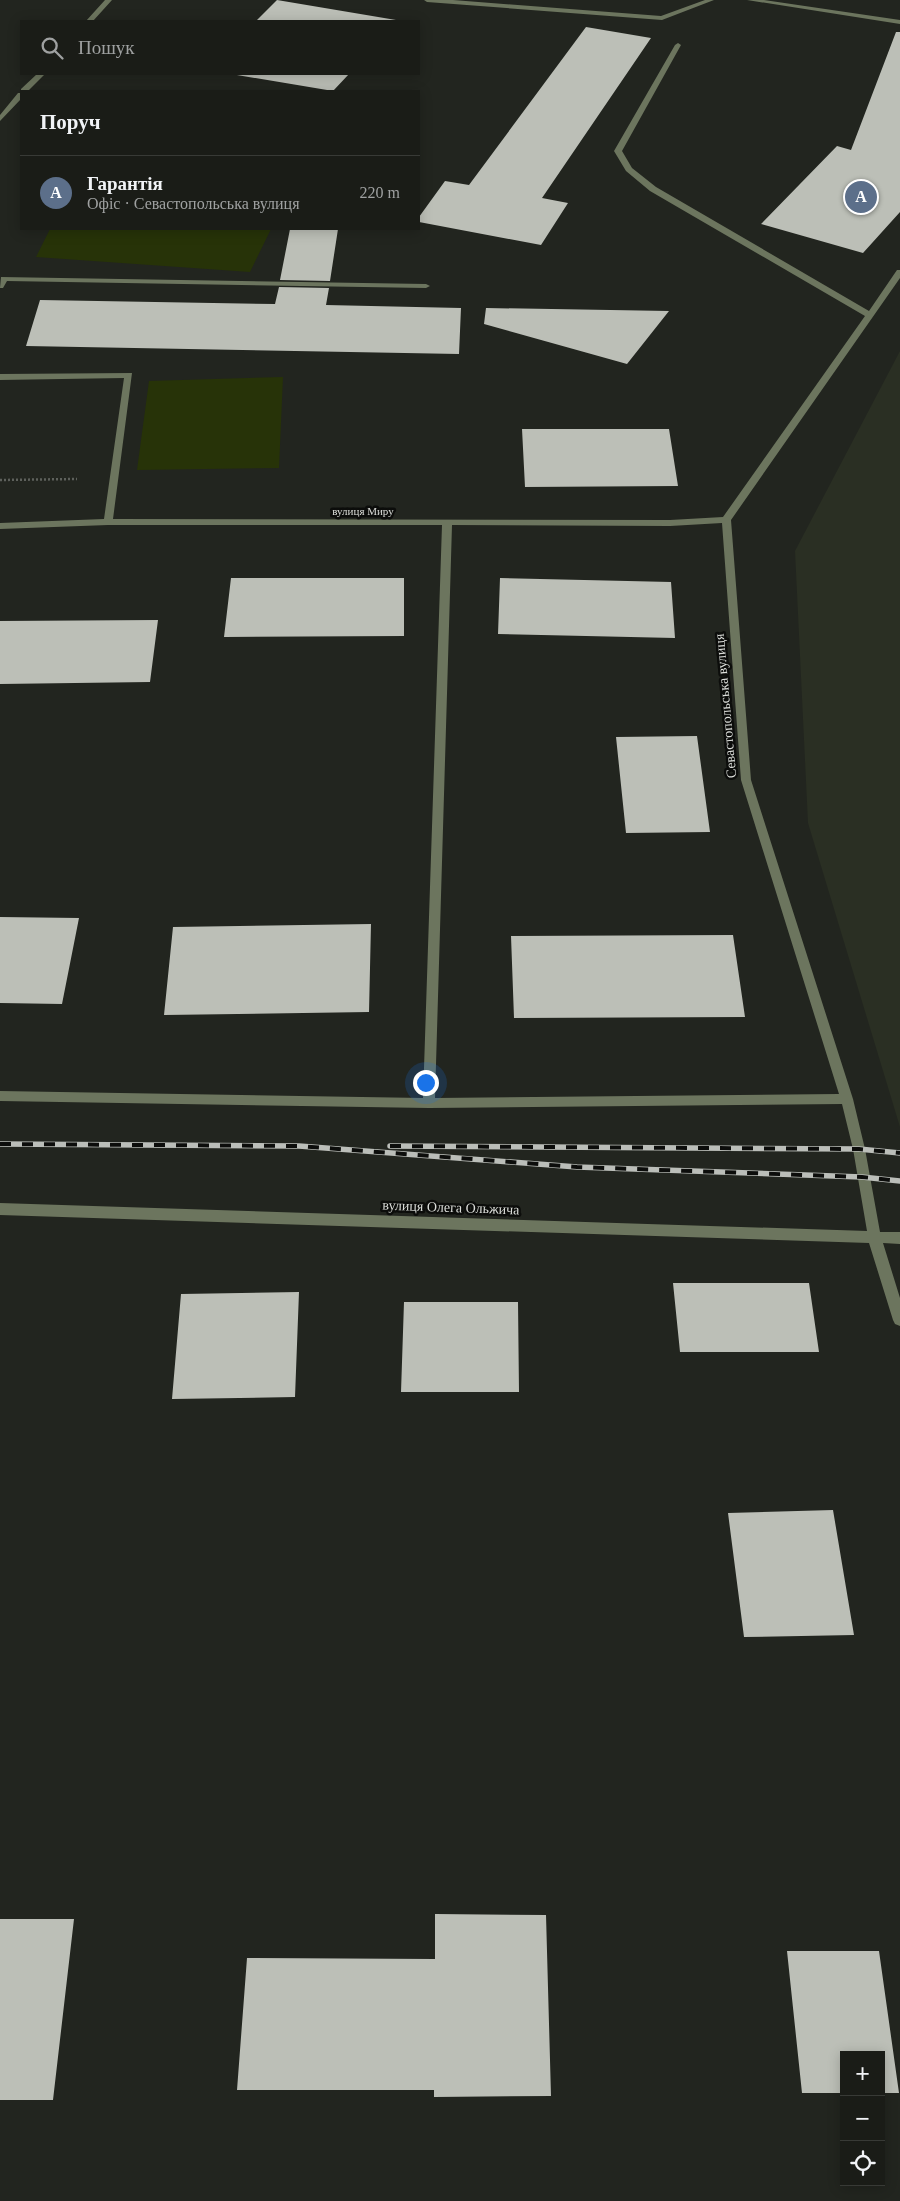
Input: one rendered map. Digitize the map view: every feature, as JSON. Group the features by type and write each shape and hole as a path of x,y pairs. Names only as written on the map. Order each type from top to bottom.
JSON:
{"street":[{"path":"90,20 109,0"},
{"path":"427,0 662,18 711,0"},
{"path":"750,0 900,22"},
{"path":"678,45 618,151 629,169 653,189 870,315"},
{"path":"25,90 40,75"},
{"path":"0,119 20,96"},
{"path":"726,520 900,272"},
{"path":"0,286 4,279 426,286"},
{"path":"0,378 129,375 112,479 108,522"},
{"name":"вулиця Миру","path":"0,526 108,522 670,522 726,520"},
{"name":"Севастопольська вулиця","path":"726,520 746,780 847,1098 859,1149 862,1177 874,1236 900,1320"},
{"path":"429,1103 447,522"},
{"path":"0,1096 429,1103 847,1098"},
{"name":"вулиця Олега Ольжича","path":"0,1209 900,1238"}],"path":[{"path":"0,480 112,479"}],"shaded area":[{"path":"900,351 900,1127 808,823 795,551"}],"green space":[{"path":"50,230 271,230 250,272 36,257"},
{"path":"283,377 279,468 137,470 149,381"}],"building":[{"path":"277,0 396,20 257,20"},
{"path":"586,27 651,38 542,198 568,203 541,245 420,222 420,216 445,181 469,185"},
{"path":"896,32 900,32 900,212 863,253 761,224 837,146 851,150"},
{"path":"237,75 348,75 334,90"},
{"path":"290,230 338,230 330,281 280,280"},
{"path":"279,287 329,288 326,305 461,308 459,354 26,346 40,300 275,304"},
{"path":"486,308 669,311 627,364 484,324"},
{"path":"522,429 669,429 678,486 525,487"},
{"path":"231,578 404,578 404,636 224,637"},
{"path":"500,578 671,582 675,638 498,634"},
{"path":"158,620 150,682 0,684 0,621"},
{"path":"697,736 710,832 626,833 616,737"},
{"path":"0,917 79,918 62,1004 0,1003"},
{"path":"371,924 369,1012 164,1015 173,927"},
{"path":"733,935 745,1017 514,1018 511,936"},
{"path":"673,1283 809,1283 819,1352 680,1352"},
{"path":"299,1292 295,1397 172,1399 181,1294"},
{"path":"404,1302 518,1302 519,1392 401,1392"},
{"path":"833,1510 854,1635 744,1637 728,1513"},
{"path":"435,1914 546,1915 551,2096 434,2097 434,2090 237,2090 247,1958 435,1959"},
{"path":"0,1919 74,1919 53,2100 0,2100"},
{"path":"787,1951 879,1951 899,2093 885,2093 885,2051 840,2051 840,2093 802,2093"}],"railway":[{"path":"0,1144 299,1146 577,1167 862,1177 900,1181"},
{"path":"390,1146 859,1149 900,1153"}],"place":[{"name":"Гарантія","path":"861,197"}]}
